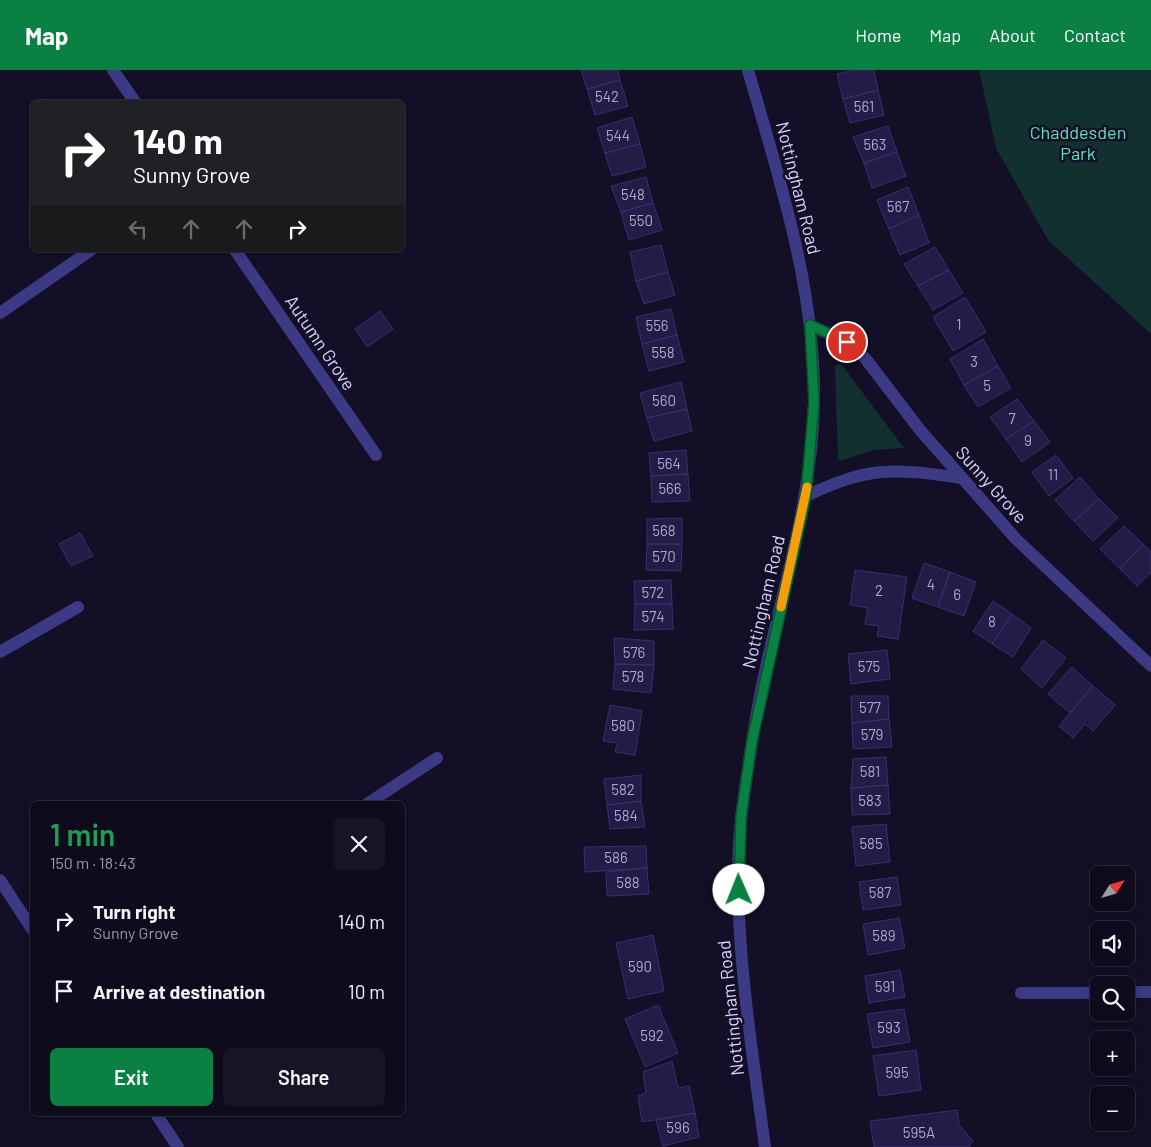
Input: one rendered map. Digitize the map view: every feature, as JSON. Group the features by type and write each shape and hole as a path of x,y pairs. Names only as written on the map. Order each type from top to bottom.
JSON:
{"street":[{"path":"113,70 134,100"},
{"name":"Nottingham Road","path":"748,70 785,199 810,325 814,402 806,496 758,710 741,817 738,874 742,955 765,1147"},
{"path":"0,313 88,252"},
{"name":"Autumn Grove","path":"236,252 376,455"},
{"name":"Sunny Grove","path":"810,325 847,342 865,358 920,430 1016,539 1151,666"},
{"path":"806,496 847,478 881,470 904,470 961,478"},
{"path":"0,652 78,607"},
{"path":"372,801 437,758"},
{"path":"0,880 30,925"},
{"path":"1135,992 1151,992"},
{"path":"1021,993 1090,993"},
{"path":"157,1116 178,1147"}],"green space":[{"name":"Chaddesden Park","path":"979,70 1151,70 1151,334 1048,240 996,148"},
{"path":"838,364 842,365 904,448 874,450 842,460 838,459 835,366"}],"building":[{"path":"581,70 618,70 620,80 587,89"},
{"path":"854,70 874,70 878,90 843,99 837,74"},
{"path":"620,80 628,106 595,115 587,89"},
{"path":"878,90 884,115 850,123 843,99"},
{"path":"632,117 640,144 605,153 597,128"},
{"path":"888,126 897,152 864,163 853,137"},
{"path":"640,144 646,167 612,176 605,153"},
{"path":"897,152 906,176 872,188 864,163"},
{"path":"646,177 653,203 621,212 611,186"},
{"path":"908,187 919,215 889,229 877,200"},
{"path":"653,203 662,230 629,240 621,212"},
{"path":"919,215 929,243 900,255 889,229"},
{"path":"661,245 668,272 636,281 630,252"},
{"path":"935,247 949,270 918,286 904,264"},
{"path":"949,270 963,293 933,310 918,286"},
{"path":"668,272 675,295 644,304 636,281"},
{"path":"965,297 986,332 953,351 933,317"},
{"path":"671,309 677,335 642,344 636,317"},
{"path":"380,311 393,329 367,347 355,329"},
{"path":"677,335 684,362 649,371 642,344"},
{"path":"983,339 998,366 964,385 950,359"},
{"path":"998,366 1011,388 978,407 964,385"},
{"path":"681,382 687,409 647,418 640,393"},
{"path":"1017,399 1034,421 1006,439 990,417"},
{"path":"687,409 692,431 654,441 647,418"},
{"path":"1034,421 1050,442 1022,462 1006,439"},
{"path":"686,450 688,474 651,476 649,453"},
{"path":"1056,455 1073,478 1049,496 1032,472"},
{"path":"688,474 690,501 652,502 651,476"},
{"path":"1080,477 1099,499 1074,521 1055,500"},
{"path":"1099,499 1118,518 1093,541 1074,521"},
{"path":"682,518 682,544 647,544 647,519"},
{"path":"1124,526 1143,544 1120,569 1100,549"},
{"path":"80,533 93,556 71,566 59,544"},
{"path":"647,544 682,544 681,571 646,570"},
{"path":"1143,544 1151,552 1151,573 1137,586 1120,569"},
{"path":"924,563 950,572 938,607 912,598"},
{"path":"855,570 907,577 898,639 877,636 879,626 865,624 868,608 850,605"},
{"path":"950,572 976,582 964,616 938,607"},
{"path":"671,580 672,604 635,604 634,581"},
{"path":"993,601 1012,614 992,644 973,631"},
{"path":"635,604 672,604 673,629 634,630"},
{"path":"1012,614 1031,628 1013,657 992,644"},
{"path":"614,638 654,641 654,665 615,664"},
{"path":"1043,640 1066,658 1042,688 1021,669"},
{"path":"887,650 890,679 851,684 848,654"},
{"path":"615,664 654,665 651,693 613,689"},
{"path":"1072,667 1093,686 1070,713 1048,694"},
{"path":"1093,686 1115,705 1093,731 1085,724 1073,738 1059,726"},
{"path":"851,696 888,696 889,719 852,723"},
{"path":"610,705 642,711 635,755 615,752 617,743 603,741"},
{"path":"889,719 892,747 853,749 852,723"},
{"path":"886,757 888,785 851,788 853,759"},
{"path":"641,775 641,801 607,805 604,779"},
{"path":"888,785 890,814 852,815 851,788"},
{"path":"641,801 645,827 610,829 607,805"},
{"path":"886,824 890,862 856,866 852,827"},
{"path":"646,846 647,868 585,872 584,847"},
{"path":"647,868 649,894 607,896 606,872"},
{"path":"897,877 901,905 863,910 859,882"},
{"path":"899,918 905,948 868,955 863,924"},
{"path":"653,935 664,991 628,999 616,943"},
{"path":"900,970 905,997 869,1003 865,976"},
{"path":"658,1005 678,1053 645,1067 625,1019"},
{"path":"904,1009 910,1042 873,1048 867,1014"},
{"path":"916,1050 921,1090 879,1096 873,1056"},
{"path":"672,1061 678,1088 689,1086 695,1113 642,1122 638,1096 646,1093 643,1072"},
{"path":"957,1110 959,1125 973,1141 969,1147 874,1147 870,1121"},
{"path":"695,1113 699,1137 663,1146 656,1120"}],"slow traffic":[{"path":"781,607 807,487"}],"route":[{"path":"739,890 741,817 752,741 806,496 814,402 810,325 847,342"}]}
